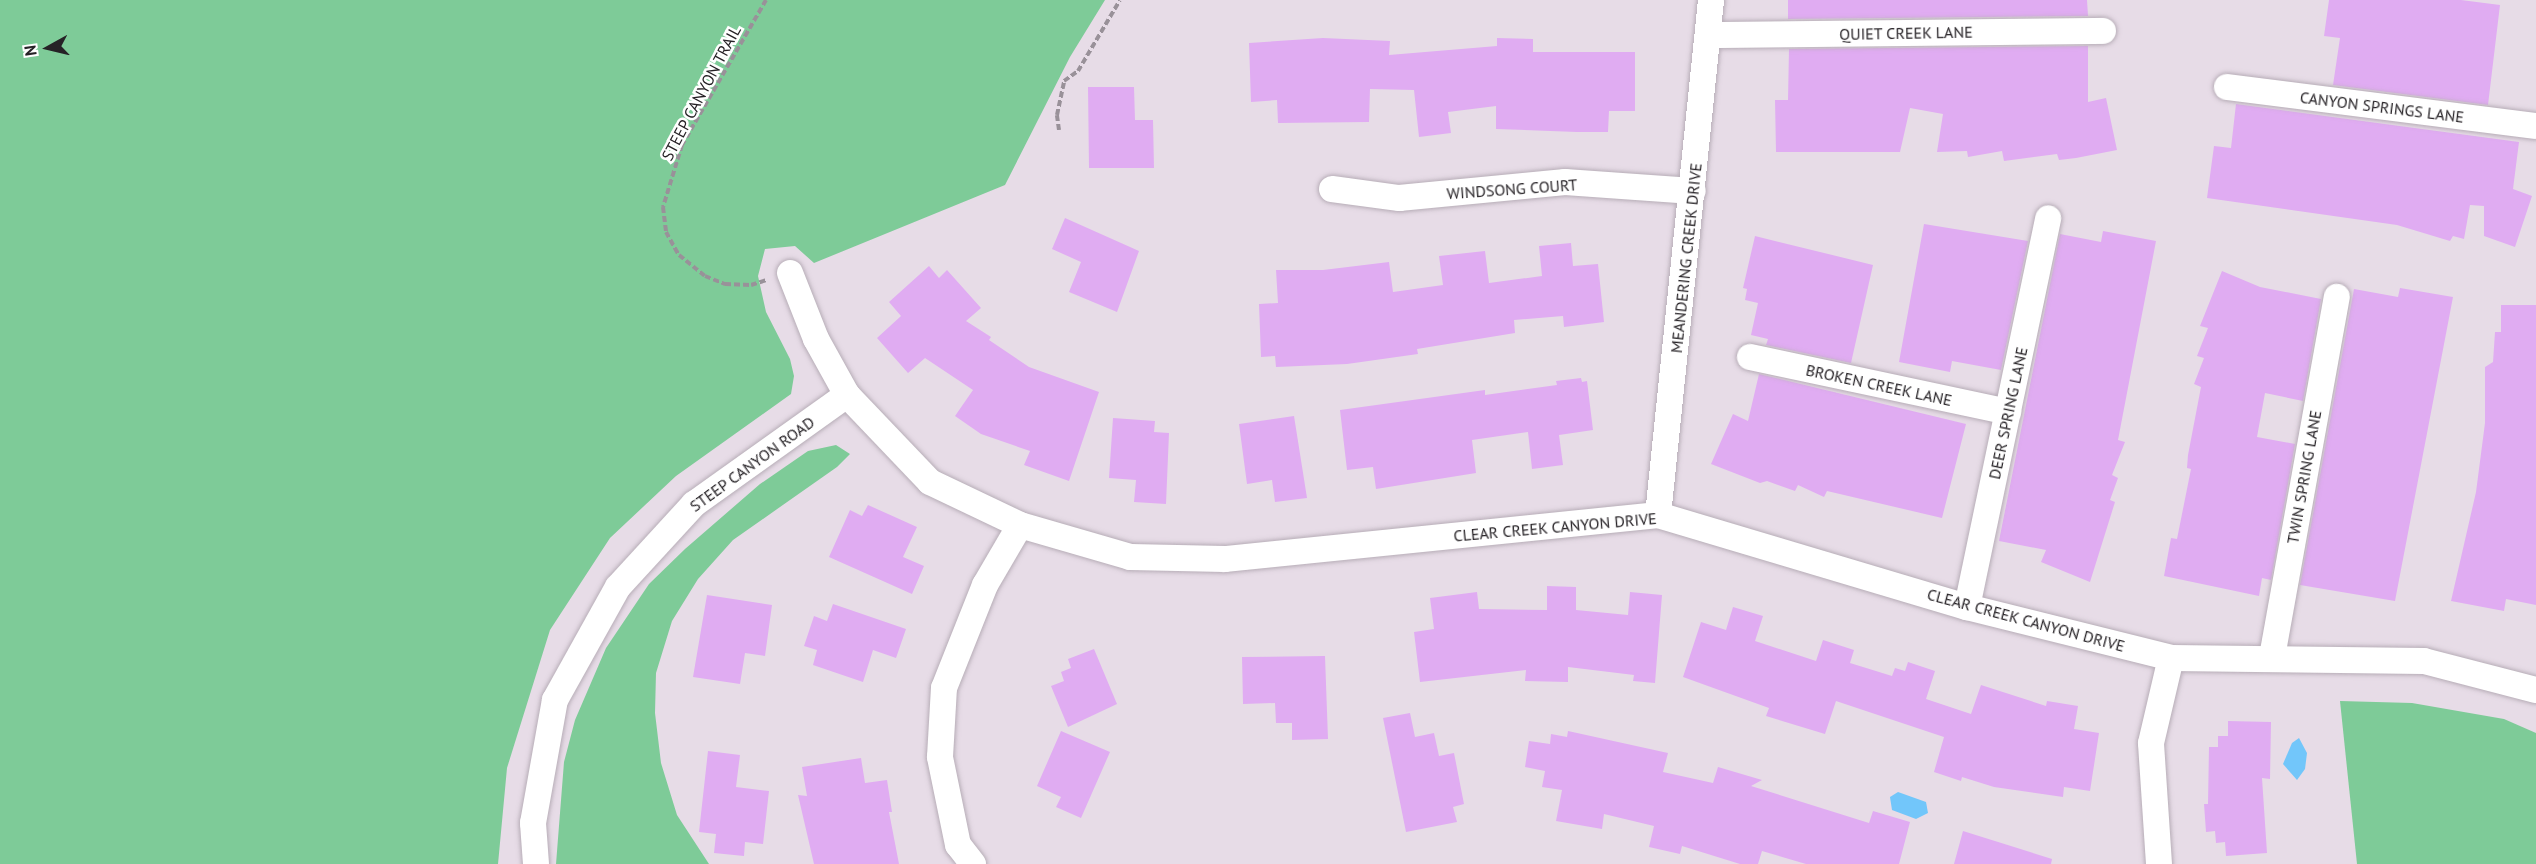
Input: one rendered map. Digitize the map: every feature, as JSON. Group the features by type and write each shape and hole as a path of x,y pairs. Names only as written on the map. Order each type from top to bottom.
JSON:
{"street":[{"name":"MEANDERING CREEK DRIVE","path":"1658,515 1710,35 1711,0"},
{"name":"QUIET CREEK LANE","path":"1710,35 2103,31"},
{"name":"CANYON SPRINGS LANE","path":"2227,87 2536,126"},
{"name":"WINDSONG COURT","path":"1332,189 1399,198 1565,182 1693,191"},
{"name":"DEER SPRING LANE","path":"1967,607 2048,218"},
{"name":"CLEAR CREEK CANYON DRIVE","path":"790,273 816,339 848,395 930,482 1020,525 1130,557 1225,559 1658,515 1967,607 2171,658 2272,657 2424,661 2536,690"},
{"name":"TWIN SPRING LANE","path":"2272,657 2337,297"},
{"name":"BROKEN CREEK LANE","path":"1750,357 2008,412"},
{"name":"STEEP CANYON ROAD","path":"536,864 533,823 555,700 618,586 694,504 848,395"},
{"path":"973,864 958,846 940,757 944,688 985,585 1020,525"},
{"path":"2158,864 2151,743 2171,658"}],"path":[{"name":"STEEP CANYON TRAIL","path":"765,0 682,145 663,207 666,232 679,255 705,276 725,284 751,285 790,273"},
{"path":"1059,130 1057,115 1064,81 1078,71 1120,0"}],"green space":[{"path":"0,0 1105,0 1070,57 1005,185 814,263 795,246 765,249 758,276 766,312 790,359 794,376 791,394 676,476 610,538 550,630 507,768 498,864 0,864"},
{"path":"836,445 850,454 837,467 733,540 698,579 672,621 656,673 655,713 661,763 677,815 709,864 556,864 564,762 575,720 606,648 649,584 685,549 760,484 808,451"},
{"path":"2340,701 2412,703 2504,719 2536,733 2536,864 2357,864"}],"water":[{"path":"2299,738 2307,753 2305,769 2297,780 2283,764 2292,743"},
{"path":"1898,792 1926,802 1928,813 1916,819 1892,810 1890,797"}],"building":[{"path":"1788,0 2087,0 2088,16 1788,19"},
{"path":"2329,0 2461,0 2500,5 2488,105 2333,85 2340,38 2324,36"},
{"path":"1323,38 1390,41 1389,55 1497,46 1497,38 1533,39 1533,52 1635,52 1635,111 1609,111 1608,132 1577,132 1496,129 1496,106 1448,112 1451,133 1419,137 1414,90 1370,89 1369,122 1278,123 1277,100 1251,102 1249,43"},
{"path":"2088,46 2088,102 2106,98 2117,150 2059,160 2057,154 2004,161 2002,151 1968,157 1967,151 1937,152 1943,114 1910,108 1900,152 1776,152 1775,100 1788,100 1789,49"},
{"path":"1088,87 1134,87 1135,120 1153,120 1154,168 1089,168"},
{"path":"2236,104 2519,142 2513,189 2532,196 2515,247 2484,236 2484,206 2470,205 2464,239 2453,236 2450,241 2397,225 2207,198 2214,146 2231,148"},
{"path":"1065,218 1139,251 1117,312 1069,292 1081,262 1052,249"},
{"path":"1924,224 2028,241 2001,370 1952,361 1950,372 1899,362"},
{"path":"2103,231 2156,241 2118,440 2125,442 2112,475 2118,478 2110,500 2115,502 2090,582 2041,562 2046,550 1999,541 2060,234 2101,242"},
{"path":"1755,236 1873,265 1851,363 1766,345 1768,339 1751,335 1758,303 1745,300 1747,289 1743,288"},
{"path":"1571,243 1573,266 1598,264 1604,322 1564,327 1563,316 1514,320 1515,333 1417,349 1418,354 1347,364 1276,367 1275,356 1261,357 1259,304 1278,303 1276,270 1323,270 1389,262 1393,292 1443,285 1439,256 1485,251 1489,283 1542,276 1539,246"},
{"path":"929,266 939,278 947,270 981,308 966,321 991,337 989,340 1029,367 1099,392 1069,481 1024,465 1030,451 981,434 955,416 973,390 925,358 908,373 877,338 901,316 889,302"},
{"path":"2222,271 2260,287 2321,299 2303,401 2265,393 2257,437 2295,444 2271,580 2262,578 2259,596 2164,576 2171,538 2177,539 2191,469 2187,468 2188,455 2201,387 2194,384 2204,358 2197,356 2208,328 2200,326"},
{"path":"2400,288 2453,297 2395,601 2300,585 2354,289 2398,297"},
{"path":"2501,305 2536,305 2536,605 2506,599 2504,611 2451,601 2476,492 2485,423 2485,367 2493,362 2495,332 2501,332"},
{"path":"1759,374 1966,424 1942,518 1827,491 1824,497 1798,485 1795,491 1767,481 1760,483 1711,464 1733,414 1748,421"},
{"path":"1581,378 1582,382 1587,381 1593,430 1559,435 1563,465 1532,469 1528,432 1472,440 1476,473 1376,489 1373,467 1347,470 1340,410 1485,390 1485,395 1557,385 1556,381"},
{"path":"1294,416 1307,498 1275,502 1272,480 1247,484 1239,424"},
{"path":"1113,418 1155,421 1154,432 1169,433 1166,504 1134,502 1136,480 1109,478"},
{"path":"868,505 917,527 903,557 924,566 912,594 829,557 850,510 862,516"},
{"path":"1547,586 1576,587 1576,610 1628,615 1630,592 1662,595 1655,683 1633,681 1634,675 1568,667 1568,682 1525,681 1526,670 1420,682 1414,632 1434,629 1430,598 1477,592 1479,609 1547,610"},
{"path":"707,595 772,605 765,656 745,653 740,684 693,677"},
{"path":"833,604 906,629 896,658 873,650 863,682 813,665 817,650 804,646 814,616 827,621"},
{"path":"1733,607 1763,616 1755,641 1816,661 1823,640 1854,650 1850,663 1892,676 1895,668 1905,671 1908,662 1935,671 1926,699 1971,714 1981,685 2046,706 2047,701 2078,706 2074,729 2099,733 2090,791 2064,787 2063,797 1994,787 1962,777 1961,781 1934,772 1944,737 1836,701 1825,734 1766,716 1769,708 1683,677 1701,622 1726,630"},
{"path":"1094,649 1117,704 1068,727 1051,686 1064,681 1061,672 1071,668 1068,659"},
{"path":"1325,656 1328,739 1292,740 1292,723 1276,723 1275,703 1243,704 1242,657"},
{"path":"1410,713 1415,737 1434,733 1439,756 1454,753 1464,804 1453,807 1457,822 1406,832 1383,718"},
{"path":"2228,721 2271,722 2270,779 2262,778 2267,853 2226,856 2225,842 2216,843 2215,831 2206,832 2204,804 2208,804 2209,747 2218,747 2218,736 2228,736"},
{"path":"1061,731 1110,752 1081,818 1056,807 1061,797 1037,786"},
{"path":"1568,731 1668,753 1663,772 1713,783 1718,767 1762,780 1751,786 1869,823 1873,811 1910,822 1899,864 1806,864 1762,851 1758,864 1740,864 1682,846 1680,854 1649,847 1654,826 1604,814 1602,829 1556,821 1562,790 1542,787 1545,771 1525,767 1529,741 1550,744 1551,734 1567,737"},
{"path":"708,751 740,755 736,787 769,791 763,844 745,842 744,856 714,853 716,834 699,832"},
{"path":"861,758 865,783 887,780 892,812 889,812 899,864 814,864 798,795 807,796 802,767"},
{"path":"1963,831 2052,859 2051,864 1954,864"}]}
